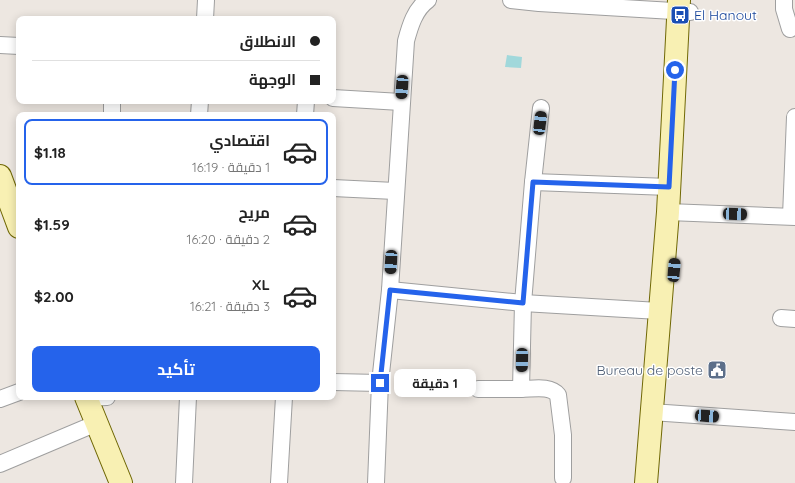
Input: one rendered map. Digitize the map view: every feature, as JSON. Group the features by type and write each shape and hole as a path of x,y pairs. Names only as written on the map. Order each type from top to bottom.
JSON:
{"main road":[{"path":"659,483 657,412 659,311 673,212 669,187 685,6"},
{"path":"646,483 657,412 673,212 685,6"},
{"path":"0,176 16,219"},
{"path":"93,400 97,424 121,483"}],"street":[{"path":"205,16 206,0"},
{"path":"376,483 380,383 390,290 395,191 406,40 411,22 424,3 428,0"},
{"path":"511,0 685,6"},
{"path":"784,0 784,8 793,32"},
{"path":"0,45 16,46"},
{"path":"336,98 401,102"},
{"path":"521,389 523,303 541,108"},
{"path":"673,212 793,217 795,117"},
{"path":"533,182 669,187"},
{"path":"336,188 395,191"},
{"path":"390,290 523,303 659,311"},
{"path":"336,382 380,383"},
{"path":"478,388 549,388 558,394 563,436 562,478"},
{"path":"0,400 16,393"},
{"path":"184,483 188,400"},
{"path":"279,483 284,400"},
{"path":"657,412 795,422"},
{"path":"0,464 97,424"}],"water":[{"path":"507,55 522,57 521,68 505,67"}],"place":[{"name":"El Hanout","path":"680,15"},
{"name":"Bureau de poste","path":"717,370"}],"route":[{"path":"380,383 390,290 523,303 533,182 669,187 675,70"}]}
